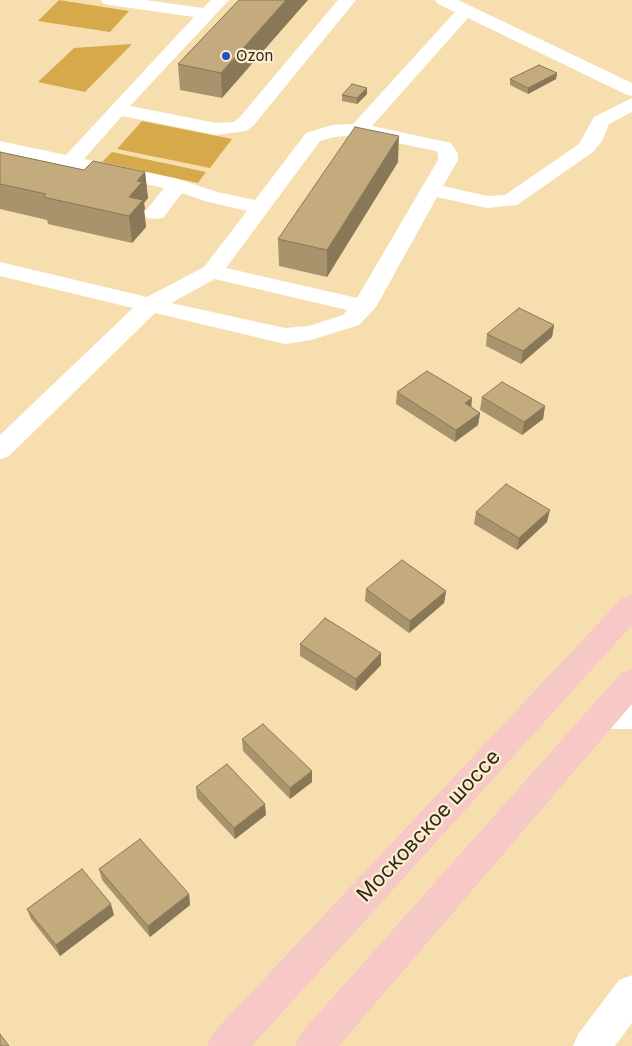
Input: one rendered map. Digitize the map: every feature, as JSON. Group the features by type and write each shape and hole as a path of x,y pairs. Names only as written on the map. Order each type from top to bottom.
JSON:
{"main road":[{"name":"Московское шоссе","path":"226,1046 632,606"},
{"path":"314,1046 617,716 632,682"}],"lane":[{"path":"110,0 206,14"},
{"path":"70,162 105,125 117,109 220,0"},
{"path":"117,109 216,129 238,127 246,122 347,0"},
{"path":"444,0 632,90"},
{"path":"359,129 466,10"},
{"path":"432,190 487,202 510,201 586,148 596,135 601,121 632,104"},
{"path":"0,269 150,305 285,336 311,333 351,320 364,308 432,190 448,160 448,154 444,147 359,129 332,131 313,137 212,272 150,305 0,450"},
{"path":"0,147 178,185 212,197 259,207"},
{"path":"155,213 178,185"},
{"path":"212,272 364,308"},
{"path":"592,1046 632,993"}],"shaded area":[{"path":"59,0 129,11 110,32 38,21"},
{"path":"132,44 85,92 38,82 74,48"},
{"path":"142,121 232,139 210,168 117,149"},
{"path":"112,152 206,172 198,183 102,162"}],"building":[{"path":"239,0 286,0 221,73 178,64"},
{"path":"539,65 557,73 528,88 510,79"},
{"path":"352,84 367,88 357,98 342,95"},
{"path":"355,127 399,136 327,250 278,239"},
{"path":"0,152 84,170 93,161 145,172 137,181 142,182 129,197 143,200 129,216 43,197 46,194 0,184"},
{"path":"519,308 554,325 523,351 487,334"},
{"path":"427,371 472,398 465,403 480,413 456,430 397,392"},
{"path":"502,382 545,406 524,422 482,397"},
{"path":"506,484 550,510 519,538 476,512"},
{"path":"402,560 446,591 410,621 366,589"},
{"path":"325,618 381,653 356,679 300,644"},
{"path":"263,724 312,771 290,788 242,739"},
{"path":"227,764 265,804 234,828 196,787"},
{"path":"140,839 189,894 148,926 99,869"},
{"path":"82,869 111,904 56,945 27,909"},
{"path":"0,1034 9,1046 0,1046"}],"place":[{"name":"Ozon","path":"226,56"}]}
